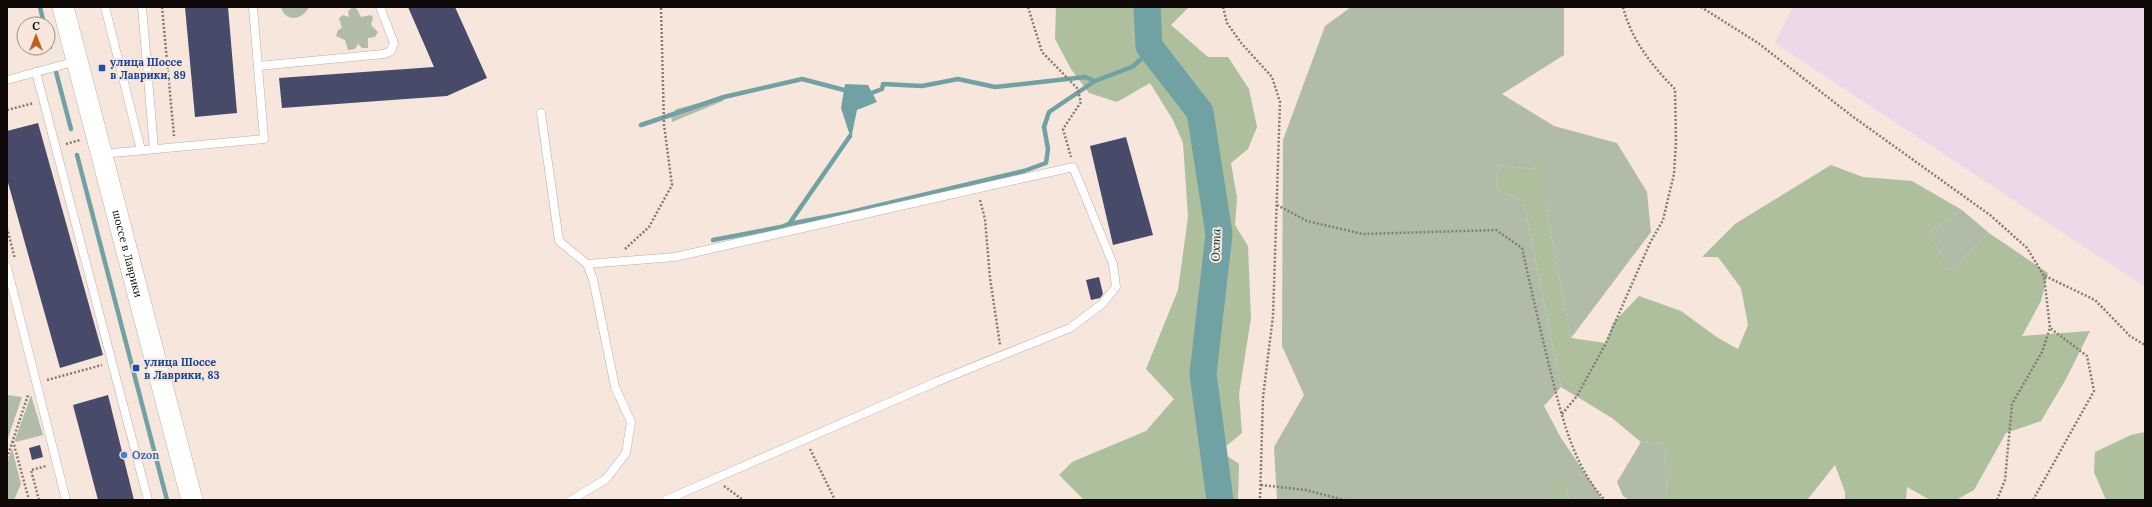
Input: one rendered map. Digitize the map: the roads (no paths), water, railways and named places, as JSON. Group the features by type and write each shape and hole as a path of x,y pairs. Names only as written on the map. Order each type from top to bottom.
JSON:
{"street":[{"name":"шоссе в Лаврики","path":"63,7 192,500"}],"lane":[{"path":"105,7 141,150"},
{"path":"101,154 264,139 253,7"},
{"path":"258,66 384,54 391,51 394,43 380,7"},
{"path":"141,9 154,149"},
{"path":"7,80 77,61"},
{"path":"36,72 148,500"},
{"path":"541,113 559,241 587,264 593,279 616,387 631,422 626,453 606,479 571,500"},
{"path":"587,264 675,258 1073,167 1113,264 1116,287 1102,304 1070,328 804,438 716,479 666,500"},
{"path":"7,267 10,291 66,500"}],"water":[{"path":"845,84 868,85 877,102 857,110 851,139 841,108"}],"waterway":[{"path":"40,7 42,16"},
{"name":"Охта","path":"1147,7 1149,46 1200,112 1219,234 1203,374 1220,500"},
{"path":"789,224 847,213 1024,171 1046,163 1048,149 1044,127 1049,112 1095,81 1132,67 1141,59 1154,53"},
{"path":"56,72 71,129"},
{"path":"869,94 882,89 883,84 922,86 958,79 995,87 1085,77 1095,81"},
{"path":"641,125 724,97 802,79 848,91"},
{"path":"713,240 781,227 789,224 850,136"},
{"path":"77,155 167,500"}],"place":[{"name":"улица Шоссе в Лаврики, 89","path":"102,68"},
{"name":"улица Шоссе в Лаврики, 83","path":"136,368"},
{"name":"Ozon","path":"124,455"}]}
